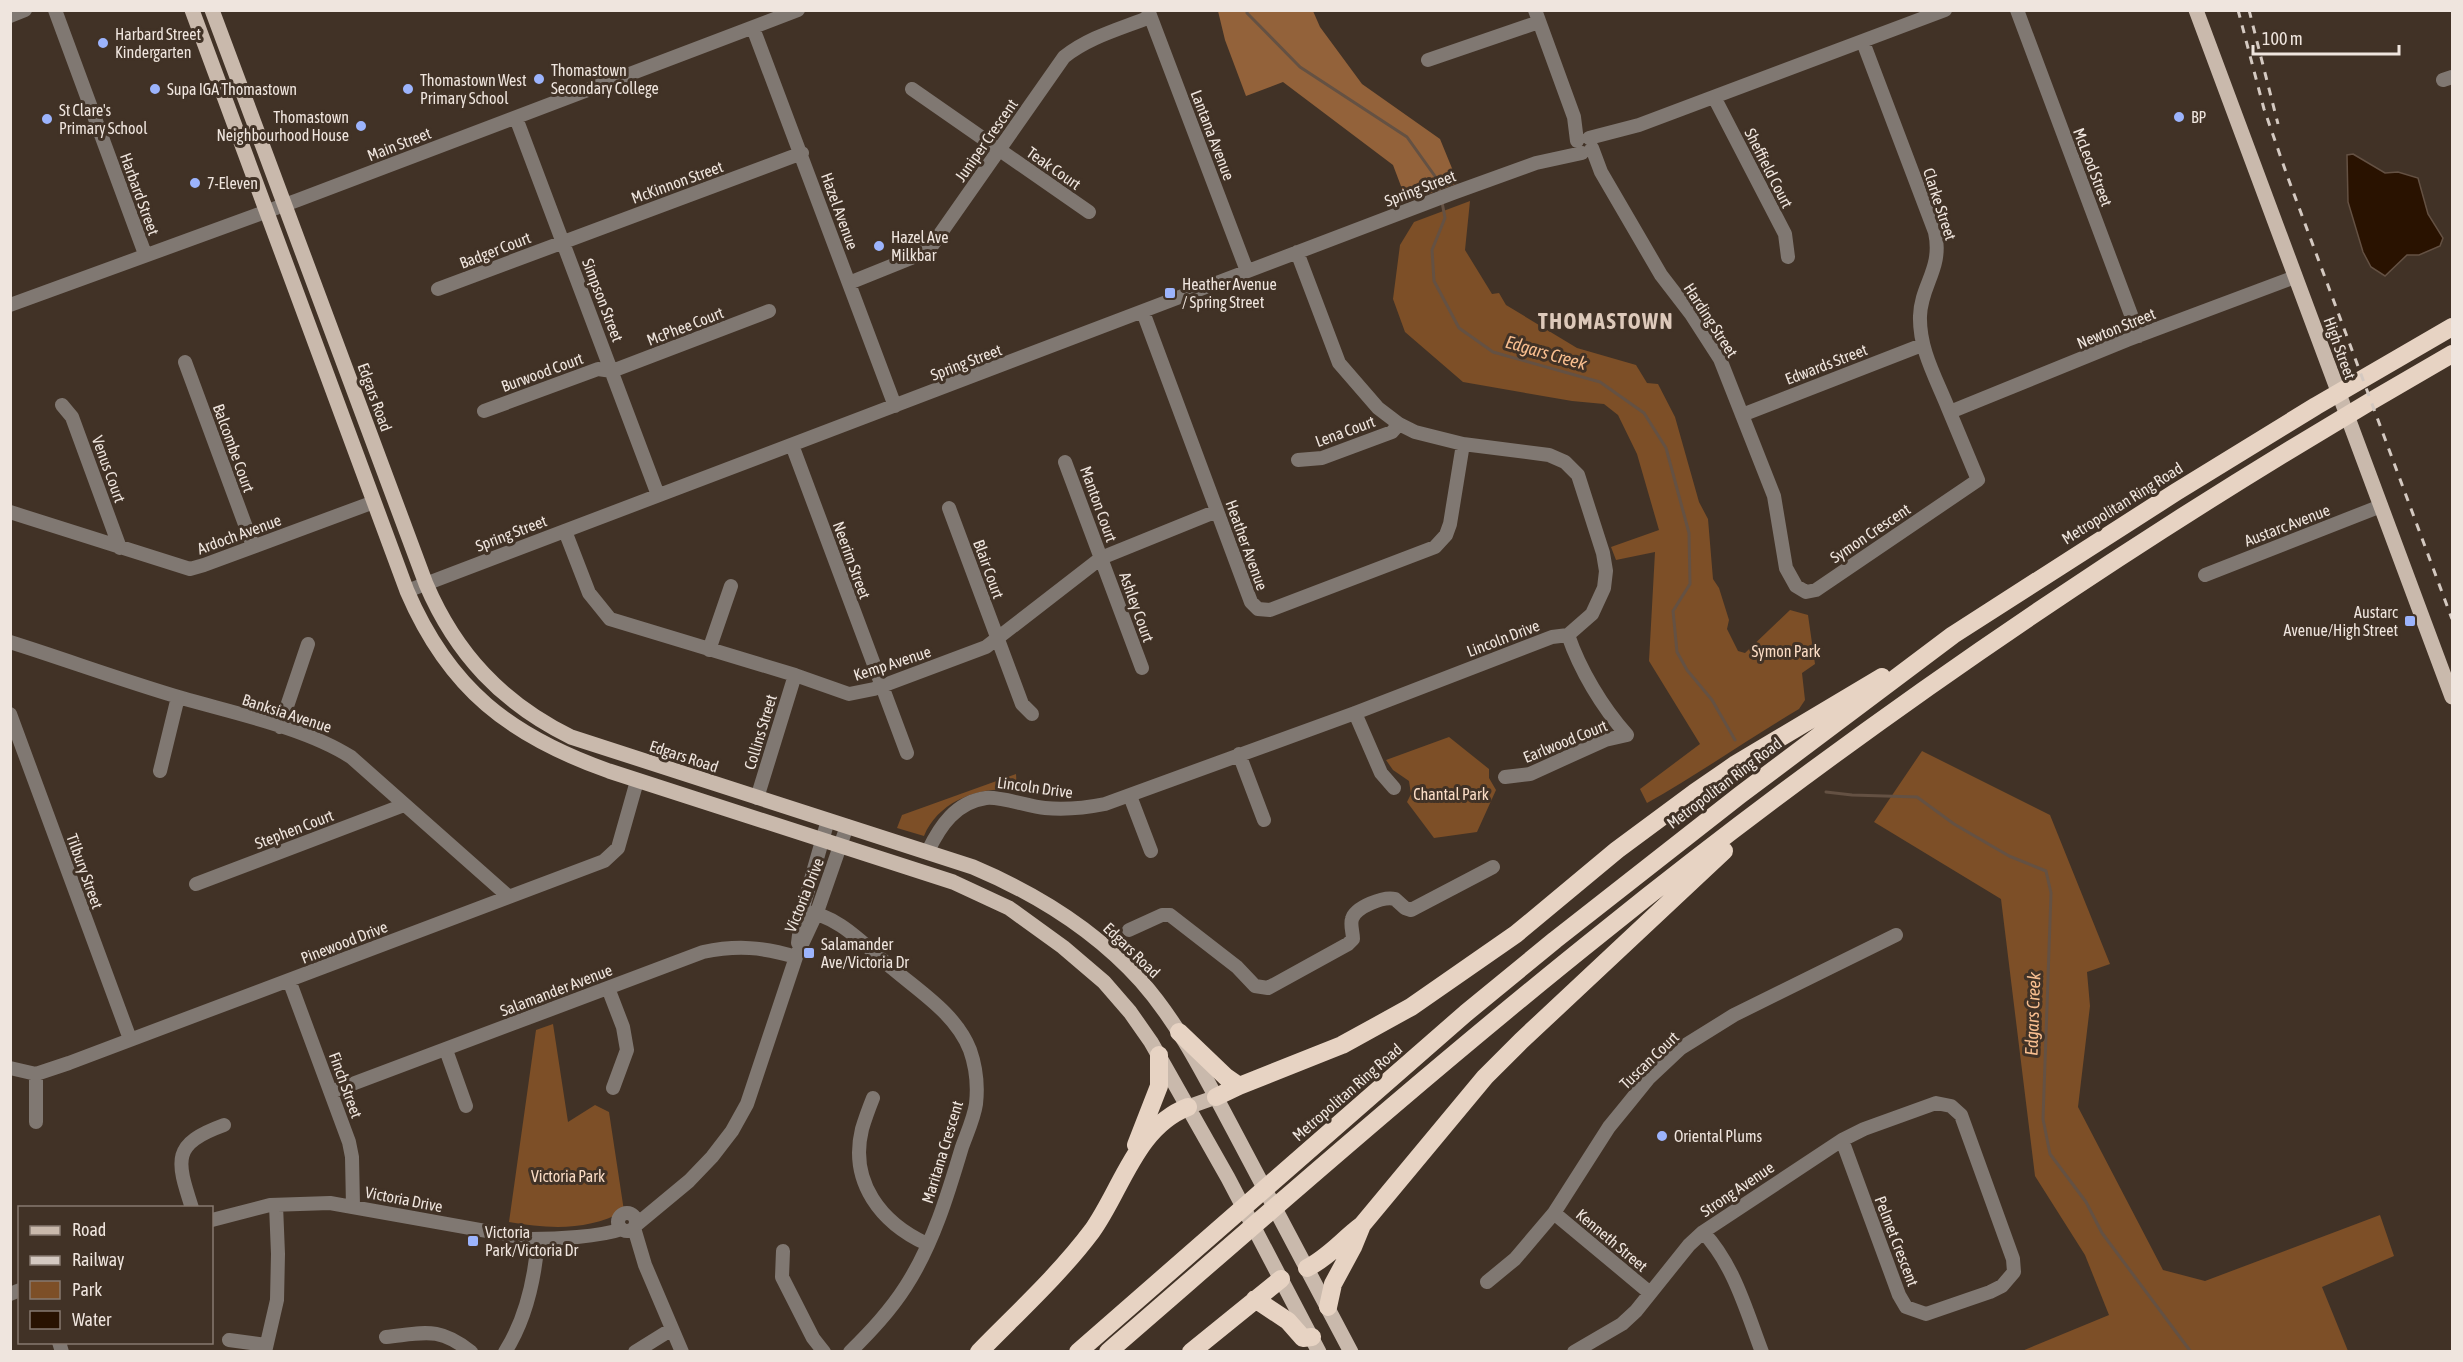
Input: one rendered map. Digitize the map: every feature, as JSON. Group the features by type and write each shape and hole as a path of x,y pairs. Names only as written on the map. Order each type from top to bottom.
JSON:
{"highway":[{"name":"Metropolitan Ring Road","path":"1078,1352 1531,959 1731,802 1953,635 2088,547 2316,406 2452,327"},
{"path":"1108,1352 1603,931 1814,770 1969,656 2057,597 2325,429 2452,354"},
{"path":"1216,1097 1342,1045 1411,1007 1516,934 1617,850 1736,764 1953,635"},
{"path":"1307,1268 1326,1257 1362,1225 1454,1113 1521,1041 1702,870 1814,770"},
{"path":"1179,1032 1226,1077 1239,1086"},
{"path":"1129,1166 1159,1086 1159,1055"},
{"path":"979,1352 1081,1245 1093,1229 1129,1166 1159,1124 1188,1107"},
{"path":"1328,1307 1334,1284 1362,1225"},
{"path":"1126,1352 1210,1263"},
{"path":"1191,1352 1281,1279"},
{"path":"1255,1299 1288,1321 1303,1338 1316,1344"},
{"path":"1073,1352 1106,1329"}],"main road":[{"path":"192,10 407,591 428,634 448,663 471,690 498,715 523,733 558,752 953,882 1009,908 1064,946 1104,982 1130,1011 1159,1055 1228,1178 1316,1344"},
{"name":"Edgars Road","path":"212,10 426,584 442,619 489,681 527,712 550,727 594,746 928,851 1015,885 1061,913 1101,942 1155,998 1179,1032 1216,1097 1351,1352"},
{"name":"High Street","path":"2196,10 2452,697"},
{"path":"1188,1107 1216,1097"},
{"path":"1281,1279 1307,1268"}],"street":[{"path":"10,16 25,10"},
{"name":"Harbard Street","path":"55,10 145,254"},
{"name":"Main Street","path":"10,305 516,118 798,10"},
{"name":"Spring Street","path":"407,591 1420,205 1945,10"},
{"name":"McLeod Street","path":"2017,10 2139,336"},
{"name":"Juniper Crescent","path":"849,283 916,256 931,247 1064,57 1078,45 1149,14"},
{"name":"Lantana Avenue","path":"1149,14 1247,271"},
{"path":"1428,60 1537,16"},
{"name":"Harding Street","path":"1537,16 1585,145 1661,275 1691,314 1720,358 1774,496"},
{"name":"Hazel Avenue","path":"753,28 802,153 895,406"},
{"name":"Clarke Street","path":"1863,42 1939,248 1936,267 1924,295 1920,315 1922,345 1950,412"},
{"name":"Teak Court","path":"912,89 1089,212"},
{"name":"Sheffield Court","path":"1714,97 1785,234 1788,257"},
{"name":"Simpson Street","path":"516,118 658,495"},
{"name":"McKinnon Street","path":"563,241 802,153"},
{"name":"Badger Court","path":"438,289 563,241"},
{"name":"Lincoln Drive","path":"928,851 941,825 960,807 987,797 1045,808 1078,810 1130,796 1552,637 1568,635 1592,614 1604,588 1606,570 1603,553 1578,475 1565,462 1549,455 1434,439 1399,424 1366,396 1339,363 1297,252"},
{"name":"Newton Street","path":"1950,412 2139,336 2295,277"},
{"name":"McPhee Court","path":"612,370 769,311"},
{"name":"Heather Avenue","path":"1143,312 1251,602 1258,609 1270,610 1426,551 1441,542 1450,524 1463,444"},
{"name":"Edwards Street","path":"1742,415 1922,345"},
{"name":"Balcombe Court","path":"185,362 253,546"},
{"name":"Burwood Court","path":"484,411 598,369 612,370"},
{"name":"Venus Court","path":"62,405 72,417 120,548"},
{"name":"Symon Crescent","path":"1774,496 1786,568 1796,586 1806,592 1816,590 1978,480 1950,412"},
{"name":"Lena Court","path":"1298,460 1323,458 1392,432 1399,424"},
{"name":"Neerim Street","path":"792,445 907,753"},
{"name":"Manton Court","path":"1065,462 1101,558"},
{"name":"Ardoch Avenue","path":"10,512 190,569 204,566 374,502"},
{"name":"Austarc Avenue","path":"2205,575 2380,506"},
{"name":"Blair Court","path":"949,508 1022,704 1032,714"},
{"name":"Kemp Avenue","path":"565,531 589,593 610,619 795,675 849,694 865,692 986,647 1101,558 1217,511"},
{"name":"Ashley Court","path":"1101,558 1142,668"},
{"path":"709,650 731,586"},
{"name":"Earlwood Court","path":"1505,777 1530,774 1605,740 1627,735 1612,718 1574,652 1568,635"},
{"name":"Banksia Avenue","path":"10,642 178,697 280,727 338,748 508,896"},
{"path":"280,727 308,644"},
{"name":"Collins Street","path":"757,798 795,675"},
{"path":"160,771 178,697"},
{"path":"1355,713 1381,773 1394,788"},
{"name":"Tilbury Street","path":"10,714 130,1039"},
{"path":"1239,754 1264,819"},
{"name":"Pinewood Drive","path":"36,1074 604,861 618,848 638,780"},
{"path":"1130,796 1151,852"},
{"name":"Stephen Court","path":"196,884 404,805"},
{"name":"Victoria Drive","path":"811,914 821,839 828,820"},
{"name":"Victoria Drive","path":"213,1220 273,1205 314,1202 353,1206 534,1239 592,1234 628,1225 689,1181 732,1131 747,1104 811,914 848,826"},
{"path":"1130,930 1162,915 1170,915 1237,967 1255,986 1268,988 1348,944 1353,939 1351,922 1354,914 1380,899 1395,899 1410,910 1493,867"},
{"name":"Maritana Crescent","path":"811,914 840,926 944,1012 966,1041 976,1072 975,1105 945,1201 927,1244 906,1285 889,1310 877,1326 850,1352"},
{"name":"Tuscan Court","path":"1487,1282 1515,1259 1554,1214 1615,1120 1648,1079 1681,1048 1734,1015 1896,935"},
{"name":"Salamander Avenue","path":"331,1092 703,952 728,947 758,947 796,957"},
{"name":"Finch Street","path":"289,980 350,1142 353,1206"},
{"path":"608,988 623,1027 627,1050 613,1088"},
{"path":"446,1050 466,1106"},
{"path":"10,1068 36,1074 36,1122"},
{"path":"873,1098 861,1130 860,1157 863,1178 877,1208 898,1228 927,1244"},
{"name":"Strong Avenue","path":"1574,1352 1622,1324 1636,1311 1689,1245 1703,1232 1842,1140 1864,1129 1936,1103 1951,1106"},
{"name":"Pelmet Crescent","path":"1842,1140 1899,1295 1906,1307 1926,1314 1990,1292 2002,1286 2014,1272 2013,1259 1961,1115 1951,1106"},
{"path":"191,1206 181,1171 183,1154 193,1139 225,1125"},
{"path":"229,1340 266,1348 277,1300 278,1254 273,1205"},
{"name":"Kenneth Street","path":"1554,1214 1650,1293"},
{"path":"628,1225 681,1352"},
{"path":"1703,1232 1730,1267 1762,1352"},
{"path":"505,1352 514,1337 528,1298 534,1239"},
{"path":"783,1251 782,1276 813,1338 824,1352"},
{"path":"635,1352 672,1329"},
{"path":"386,1337 436,1332 458,1341 471,1352"}],"green space":[{"name":"Symon Park","path":"1470,201 1465,250 1492,294 1499,293 1506,305 1577,348 1636,365 1647,383 1658,384 1675,417 1699,502 1708,519 1713,579 1719,588 1729,620 1727,629 1738,651 1745,653 1790,610 1808,615 1815,664 1802,673 1805,700 1799,709 1647,803 1640,789 1700,744 1649,661 1655,552 1616,560 1611,547 1659,530 1637,454 1618,415 1604,404 1572,401 1463,382 1405,332 1393,299 1400,245 1414,222"},
{"name":"Chantal Park","path":"1449,737 1489,769 1489,778 1496,790 1477,832 1434,838 1407,802 1411,794 1409,781 1393,770 1386,760"},
{"path":"1922,751 2050,815 2110,964 2087,972 2090,1006 2078,1107 2163,1270 2205,1281 2380,1215 2394,1256 2322,1287 2348,1351 2022,1351 2109,1315 2085,1255 2035,1176 2001,899 1874,822"},
{"path":"1016,774 1017,790 989,790 963,798 940,813 924,836 897,828 902,815"},
{"name":"Victoria Park","path":"553,1024 568,1122 595,1105 609,1112 624,1211 596,1222 568,1227 509,1222 536,1030"}],"shaded area":[{"path":"1218,11 1313,11 1320,27 1362,84 1440,139 1458,183 1407,202 1393,165 1283,82 1246,96 1225,40"}],"water":[{"path":"2353,154 2385,173 2398,172 2418,178 2428,214 2443,238 2440,246 2419,255 2407,255 2385,276 2371,267 2363,252 2348,202 2347,155"}],"waterway":[{"name":"Edgars Creek","path":"1247,10 1247,13 1300,67 1407,137 1437,179 1440,192"},
{"name":"Edgars Creek","path":"1442,202 1445,218 1432,250 1434,281 1459,328 1493,352 1600,382 1644,413 1666,448 1689,533 1690,584 1673,611 1677,652 1687,670 1712,700 1735,740"},
{"name":"Edgars Creek","path":"1826,792 1917,797 1954,824 2009,856 2046,871 2051,893 2043,1119 2050,1154 2086,1202 2102,1233 2191,1352"}],"railway":[{"path":"2238,10 2264,109 2288,178 2452,619"},
{"path":"2249,10 2278,124"}],"place":[{"name":"Harbard Street Kindergarten","path":"103,43"},
{"name":"Thomastown Secondary College","path":"539,79"},
{"name":"Supa IGA Thomastown","path":"155,89"},
{"name":"Thomastown West Primary School","path":"408,89"},
{"name":"BP","path":"2179,117"},
{"name":"St Clare's Primary School","path":"47,119"},
{"name":"Thomastown Neighbourhood House","path":"361,126"},
{"name":"7-Eleven","path":"195,183"},
{"name":"Hazel Ave Milkbar","path":"879,246"},
{"name":"Heather Avenue / Spring Street","path":"1170,293"},
{"name":"Austarc Avenue/High Street","path":"2410,621"},
{"name":"Salamander Ave/Victoria Dr","path":"809,953"},
{"name":"Oriental Plums","path":"1662,1136"},
{"name":"Victoria Park/Victoria Dr","path":"473,1241"}],"district":[{"name":"THOMASTOWN","path":"1606,321"}]}
